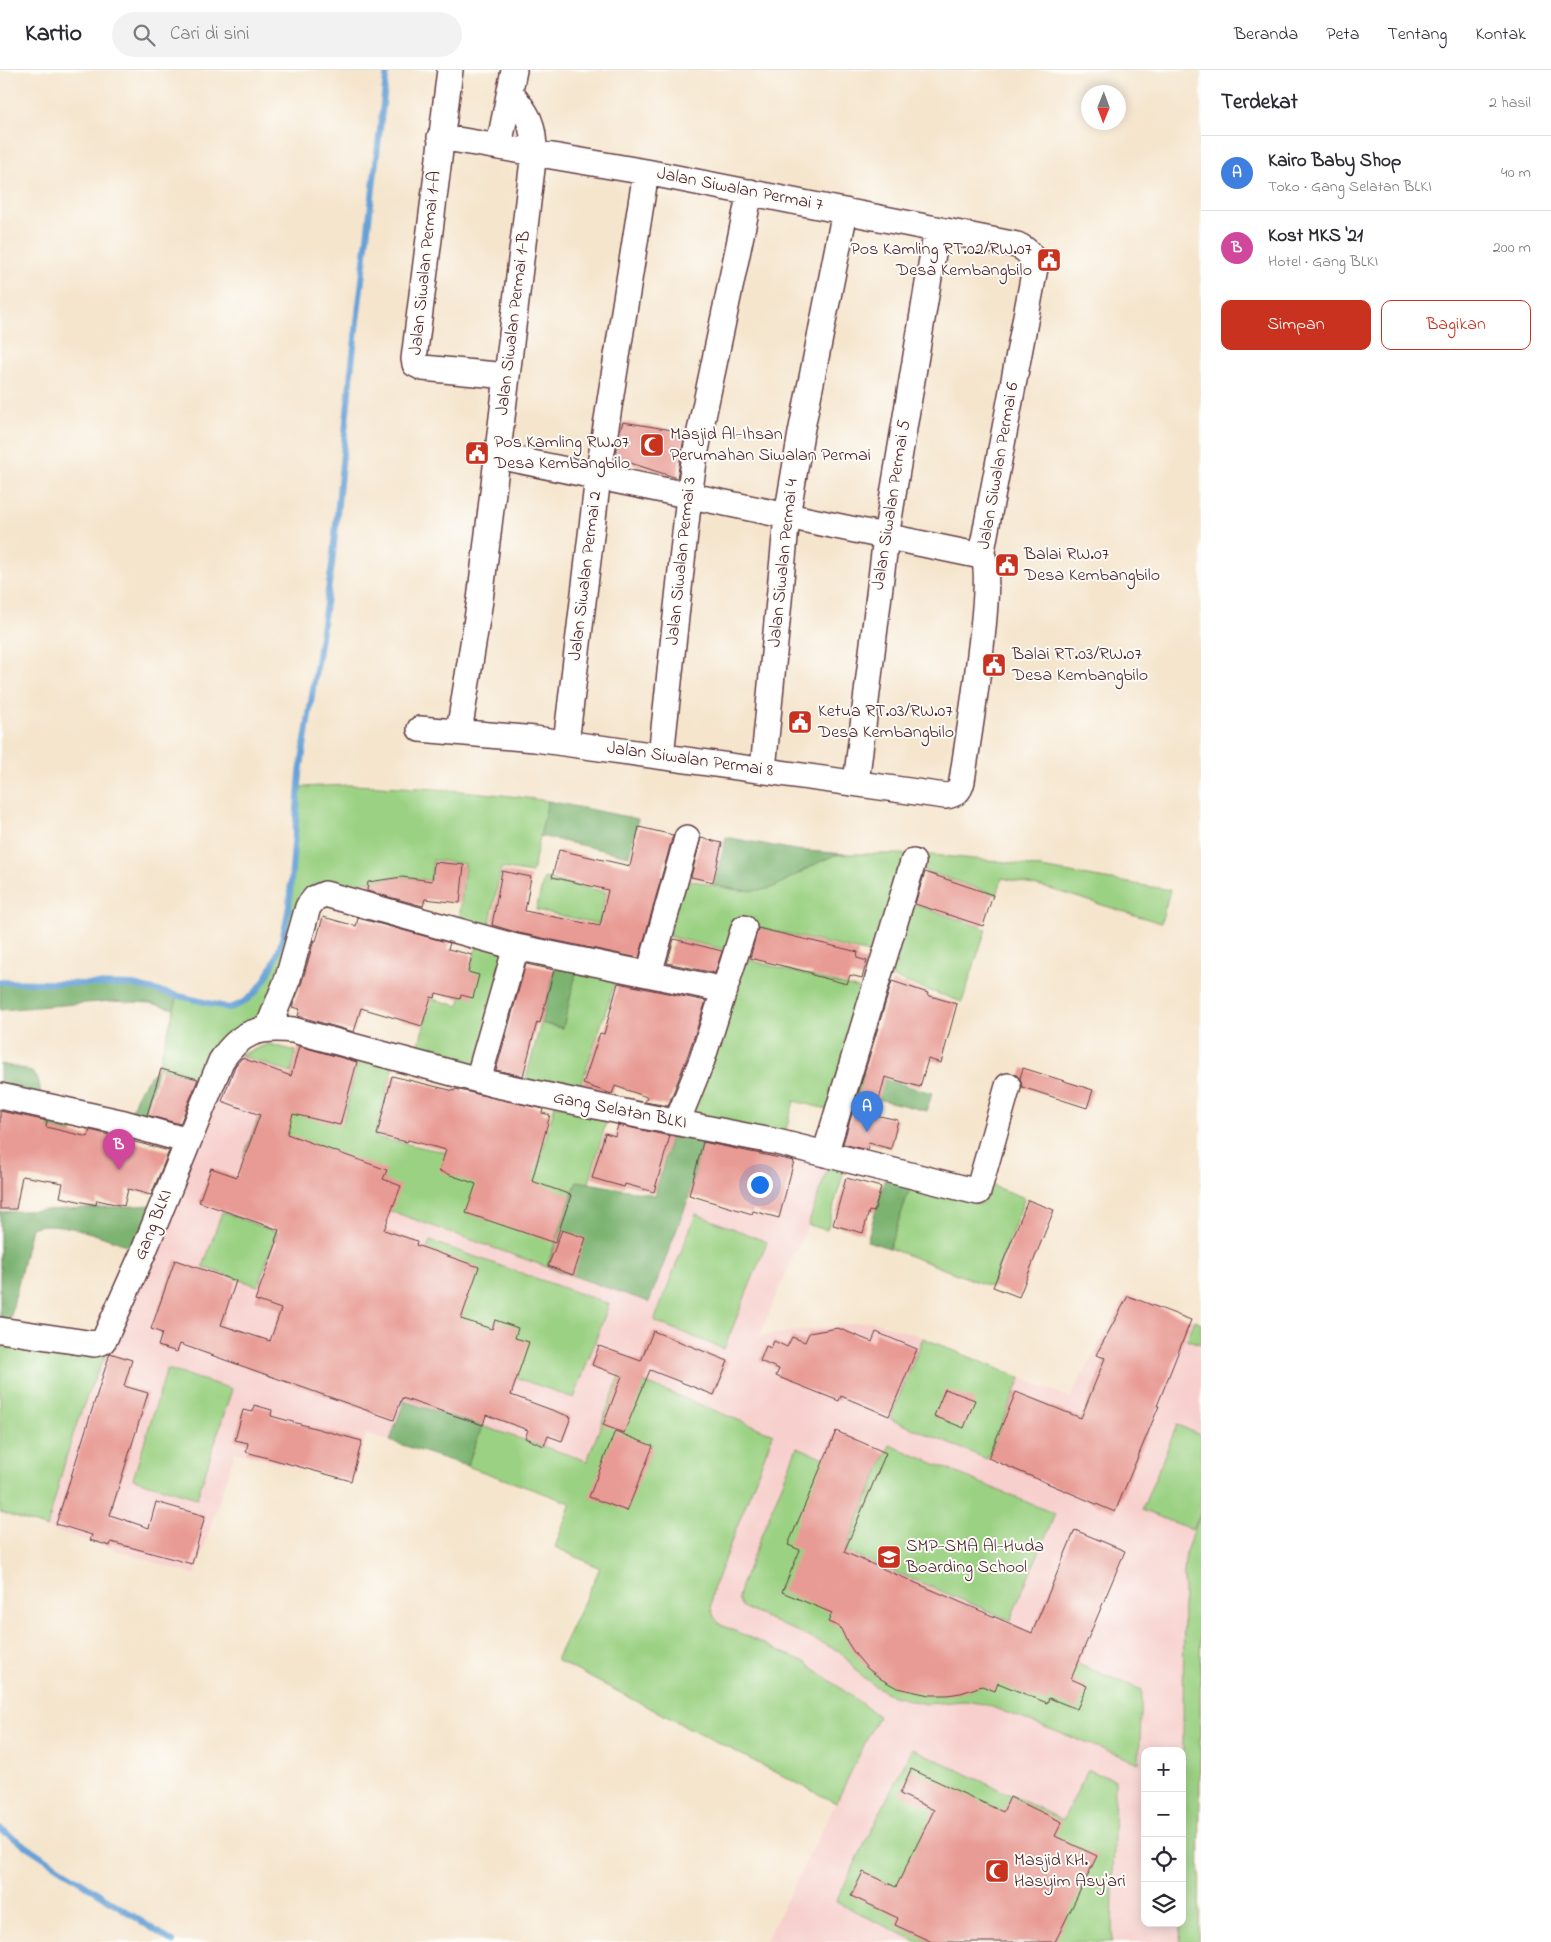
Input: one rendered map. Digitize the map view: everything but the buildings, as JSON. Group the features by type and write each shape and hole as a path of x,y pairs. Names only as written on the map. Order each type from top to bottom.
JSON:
{"street":[{"name":"Jalan Siwalan Permai 1-A","path":"450,70 440,137 414,359 416,364 423,368 508,376"},
{"path":"499,146 512,81"},
{"name":"Jalan Siwalan Permai 1-B","path":"459,732 480,600 534,152 531,123 512,81"},
{"name":"Jalan Siwalan Permai 7","path":"440,137 646,172 1017,245 1024,248 1033,258"},
{"name":"Jalan Siwalan Permai 2","path":"566,743 598,477 646,172"},
{"name":"Jalan Siwalan Permai 3","path":"661,756 689,496 702,413 750,192"},
{"name":"Jalan Siwalan Permai 4","path":"763,770 787,516 805,415 846,211"},
{"name":"Jalan Siwalan Permai 5","path":"856,783 886,537 937,229"},
{"name":"Jalan Siwalan Permai 6","path":"958,793 962,781 985,605 986,565 981,556 1034,277 1033,258"},
{"path":"498,456 981,556"},
{"name":"Jalan Siwalan Permai 8","path":"420,729 566,743 945,796 953,796 958,793"},
{"path":"649,974 687,838"},
{"path":"825,1154 913,862"},
{"path":"265,1028 288,978 308,908 319,895 333,895 516,946 724,990"},
{"path":"677,1122 693,1085 744,928"},
{"path":"478,1080 516,946"},
{"name":"Gang Selatan BLKI","path":"265,1028 293,1030 478,1080 825,1154 978,1192 1008,1086"},
{"name":"Gang BLKI","path":"0,1330 94,1344 102,1342 112,1324 221,1061 241,1039 265,1028"},
{"path":"0,1096 124,1124 188,1141"}],"shaded area":[{"name":"SMP-SMA Al-Huda Boarding School","path":"269,1044 296,1051 285,1100 309,1113 375,1137 438,1152 577,1181 718,1206 778,1221 798,1156 845,1168 827,1230 808,1225 760,1336 871,1321 914,1334 1070,1398 1127,1293 1201,1323 1199,1942 765,1942 836,1803 556,1660 600,1568 555,1547 571,1502 366,1434 353,1483 235,1452 195,1575 47,1528 66,1458 92,1381 114,1341 231,1059"}],"green space":[{"path":"349,785 449,790 548,801 532,873 501,868 488,933 459,924 465,864 433,860 431,880 401,877 363,882 361,896 332,888 264,1018 204,1080 158,1067 178,995 221,1008 239,1006 258,989 273,964 286,927 299,787"},
{"path":"548,801 638,819 629,856 540,836"},
{"path":"726,837 795,850 847,854 835,855 819,862 774,887 759,890 737,889 714,885"},
{"path":"909,854 878,955 739,923 730,951 667,936 682,878 728,889 763,890 774,887 835,855"},
{"path":"921,854 1006,862 1170,890 1161,923 1050,889 1002,878 997,895 917,868"},
{"path":"544,878 606,892 599,924 536,910"},
{"path":"907,902 986,929 962,1002 885,975"},
{"path":"478,943 509,951 474,1073 415,1056 432,999 459,1006"},
{"path":"742,958 867,991 831,1110 794,1101 784,1137 689,1116"},
{"path":"557,961 578,965 563,1028 541,1023"},
{"path":"578,965 618,974 577,1097 524,1085 541,1023 562,1028"},
{"path":"0,982 120,984 178,995 174,1009 150,1003 111,1001 0,1010"},
{"path":"269,1044 296,1051 291,1073 240,1055"},
{"path":"359,1056 393,1065 375,1137 536,1172 555,1105 608,1115 589,1183 577,1181 547,1267 243,1158 259,1116 277,1122 285,1100 309,1113 342,1125"},
{"path":"0,1064 23,1069 34,1074 38,1079 40,1096 0,1088"},
{"path":"158,1067 143,1122 129,1118 139,1090"},
{"path":"855,1071 932,1093 927,1111 849,1092"},
{"path":"50,1114 75,1119 65,1164 45,1143"},
{"path":"673,1128 705,1134 688,1200 649,1302 547,1267 577,1181 655,1195"},
{"path":"829,1164 845,1168 827,1230 808,1225"},
{"path":"885,1178 911,1185 889,1248 867,1241"},
{"path":"987,1184 1025,1198 991,1287 889,1248 911,1185 981,1204"},
{"path":"155,1205 137,1249 69,1227 42,1225 31,1228 9,1324 0,1323 0,1212"},
{"path":"222,1212 277,1232 258,1286 203,1267"},
{"path":"696,1214 767,1242 724,1349 654,1321"},
{"path":"430,1241 609,1304 574,1398 398,1336"},
{"path":"1195,1320 1201,1323 1201,1344 1187,1339"},
{"path":"923,1338 1021,1378 987,1459 890,1419"},
{"path":"0,1339 106,1355 79,1418 47,1528 0,1512"},
{"path":"167,1369 232,1389 197,1498 133,1479"},
{"path":"621,1373 773,1434 714,1586 711,1607 714,1616 721,1625 805,1662 878,1716 836,1803 556,1660 600,1568 555,1547 571,1503 467,1466 482,1426 587,1461"},
{"path":"404,1401 482,1426 467,1466 390,1441"},
{"path":"1177,1425 1201,1435 1201,1510 1193,1530 1142,1510"},
{"path":"890,1445 1055,1514 1010,1620 845,1551"},
{"path":"797,1447 875,1478 838,1567 1142,1690 1139,1763 984,1704 964,1701 925,1704 893,1696 863,1677 839,1651 742,1607 738,1598 741,1586"},
{"path":"1201,1513 1199,1942 1180,1942 1181,1927 1186,1927 1186,1747 1183,1747 1184,1573 1186,1551"},
{"path":"912,1748 1063,1820 1088,1770 1115,1780 1112,1942 918,1942 836,1902"}],"waterway":[{"path":"0,982 133,985 229,1008 243,1002 255,993 272,966 283,935 289,906 300,773 332,565 351,372 387,70"},
{"path":"0,1829 173,1942"}],"place":[{"name":"Pos Kamling RT.02/RW.07 Desa Kembangbilo","path":"1049,260"},
{"name":"Masjid Al-Ihsan Perumahan Siwalan Permai","path":"652,445"},
{"name":"Pos Kamling RW.07 Desa Kembangbilo","path":"477,453"},
{"name":"Balai RW.07 Desa Kembangbilo","path":"1007,565"},
{"name":"Balai RT.03/RW.07 Desa Kembangbilo","path":"994,665"},
{"name":"Ketua RT.03/RW.07 Desa Kembangbilo","path":"800,722"},
{"name":"Kairo Baby Shop","path":"867,1132"},
{"name":"Kost MKS '21","path":"119,1170"},
{"name":"SMP-SMA Al-Huda Boarding School","path":"889,1557"},
{"name":"Masjid KH. Hasyim Asy'ari","path":"997,1871"}]}
